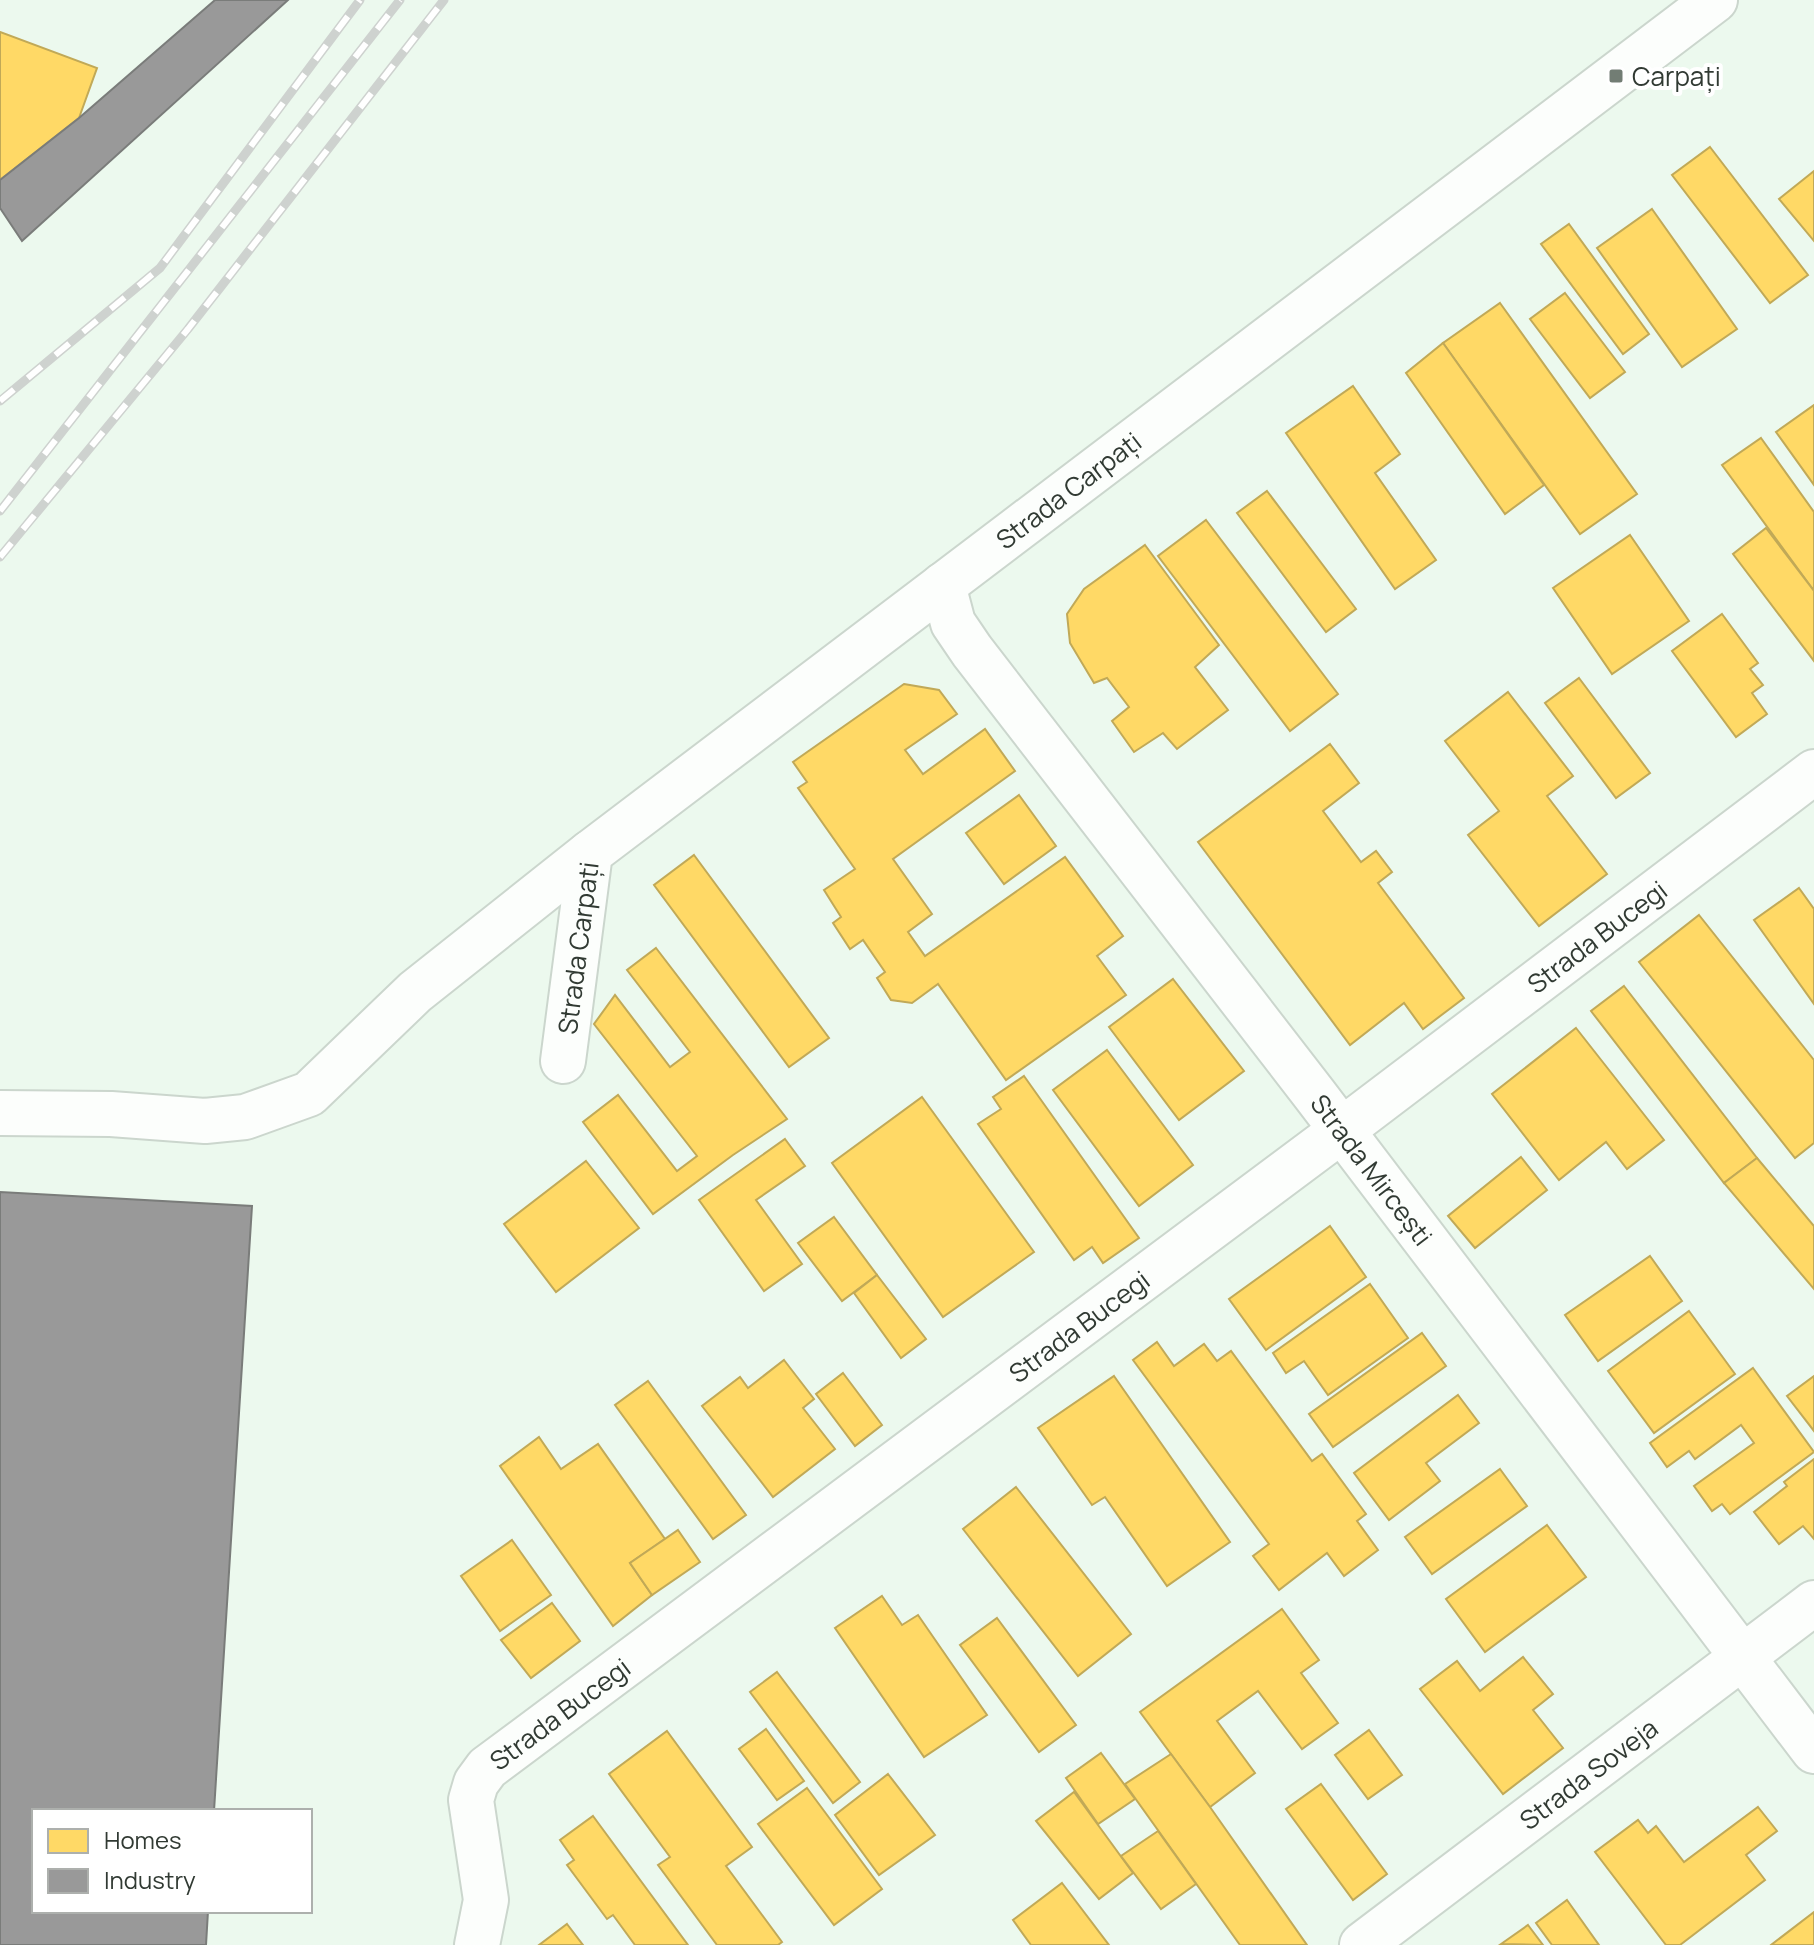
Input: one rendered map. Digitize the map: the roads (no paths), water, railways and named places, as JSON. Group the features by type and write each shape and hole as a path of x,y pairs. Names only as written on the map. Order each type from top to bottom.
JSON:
{"street":[{"name":"Strada Carpați","path":"563,1061 590,853 1715,0"},
{"name":"Strada Mircești","path":"943,585 953,623 972,651 1342,1130 1814,1751"},
{"name":"Strada Bucegi","path":"477,1945 486,1900 471,1800 476,1783 487,1768 1342,1130 1814,772"},
{"path":"0,1113 111,1114 205,1121 245,1117 309,1094 415,992 590,853"},
{"name":"Strada Soveja","path":"1362,1945 1814,1603"}],"railway":[{"path":"0,401 160,268 360,0"},
{"path":"0,511 400,0"},
{"path":"0,557 188,329 444,0"}],"place":[{"name":"Carpați","path":"1616,76"}]}
